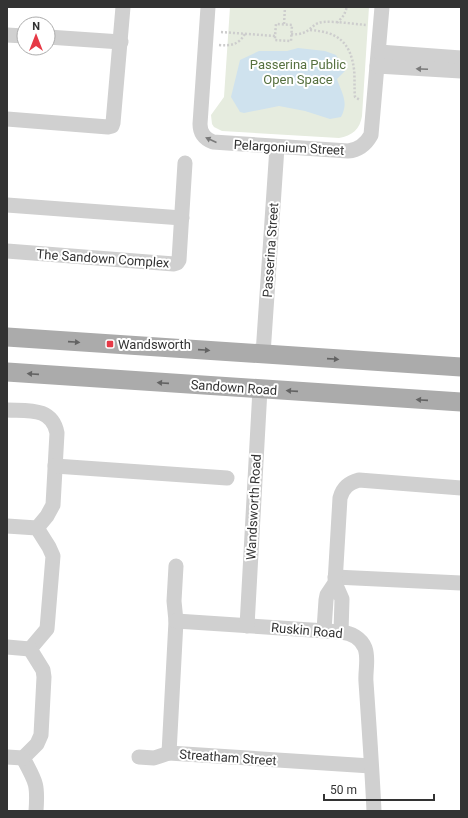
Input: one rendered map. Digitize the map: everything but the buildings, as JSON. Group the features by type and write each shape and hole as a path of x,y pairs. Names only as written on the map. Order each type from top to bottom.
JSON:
{"main road":[{"path":"7,337 461,367"},
{"name":"Sandown Road","path":"7,372 461,402"}],"street":[{"path":"7,119 108,127 112,126 121,42 123,7"},
{"name":"Pelargonium Street","path":"208,7 200,124 204,137 213,142 348,151 360,148 365,144 371,135 382,7"},
{"path":"56,38 121,42"},
{"path":"378,59 451,48 461,49"},
{"path":"410,54 461,58"},
{"path":"378,59 461,71"},
{"name":"Passerina Street","path":"262,354 277,146"},
{"name":"The Sandown Complex","path":"7,251 174,264 179,260 185,163"},
{"path":"7,205 182,218"},
{"name":"Wandsworth Road","path":"247,626 260,389"},
{"path":"7,410 41,412 54,422 57,433 52,505 47,516 38,528"},
{"path":"55,466 226,478"},
{"path":"341,626 342,599 335,580 340,498 342,490 352,482 359,480 461,488"},
{"path":"7,526 38,528"},
{"path":"30,649 47,629 53,556 50,547 38,528"},
{"name":"Streatham Street","path":"176,566 174,601 176,621 168,753 371,766"},
{"path":"335,580 461,583"},
{"path":"324,625 327,595 335,580"},
{"name":"Ruskin Road","path":"176,621 247,626 341,626 359,640 363,644 367,656 366,679 374,811"},
{"path":"7,647 30,649"},
{"path":"7,757 23,758 37,744 41,735 44,677 39,664 30,649"},
{"path":"139,757 154,758 168,753"},
{"path":"23,758 37,785 38,792 36,811"}],"path":[{"path":"284,24 285,7"},
{"path":"337,23 344,15 348,7"},
{"path":"291,34 301,34 322,22 380,26"},
{"path":"276,24 284,24 292,25 291,41 275,40 276,24"},
{"path":"310,30 334,34 342,40 348,50 354,69 355,96 358,100 375,102"},
{"path":"206,38 231,46 240,41 245,34"},
{"path":"206,38 245,34 275,36"}],"green space":[{"name":"Passerina Public Open Space","path":"230,7 369,7 362,116 361,121 355,131 348,136 339,138 222,131 214,127 212,124 211,115 224,97"}],"water":[{"path":"298,48 325,51 336,55 345,71 337,79 345,102 341,117 330,119 305,111 279,106 244,113 240,112 231,97 240,60 259,51 287,51"}],"place":[{"name":"Wandsworth","path":"110,344"}]}
